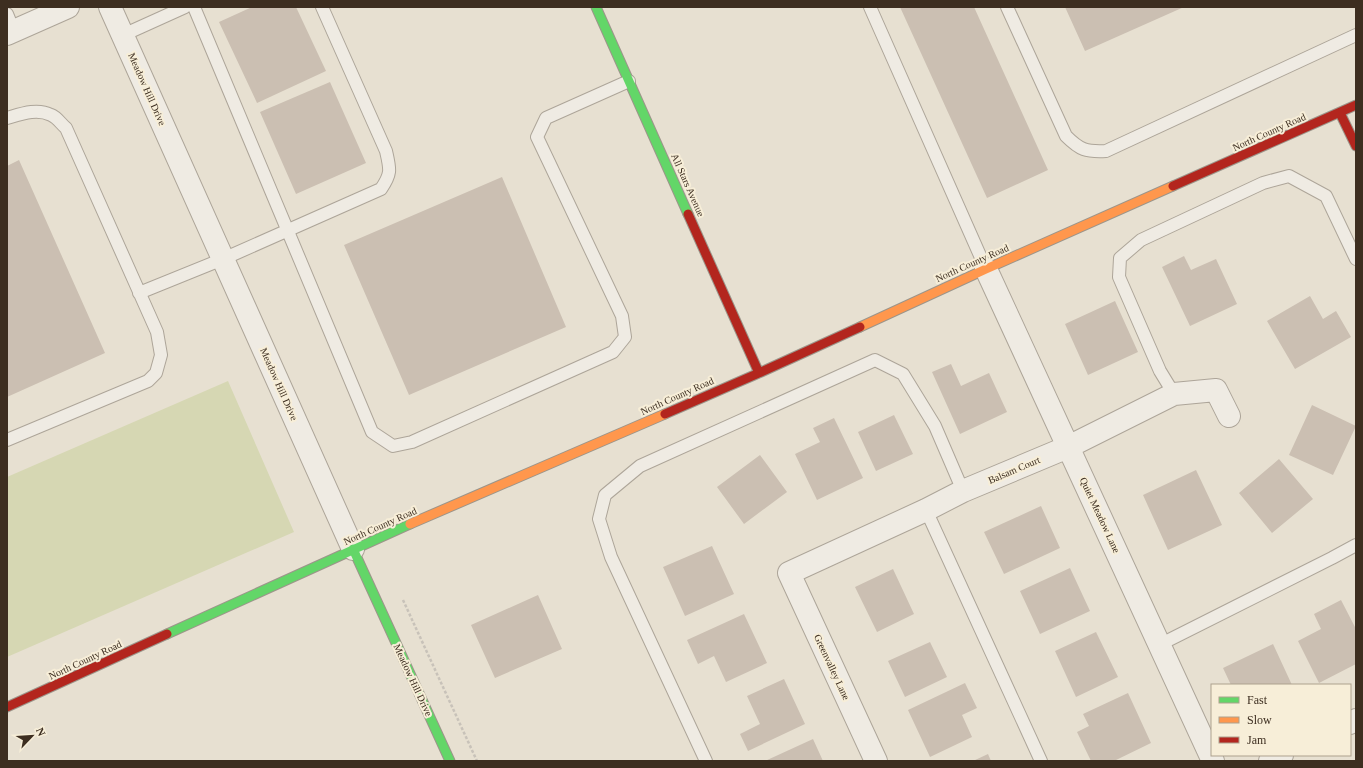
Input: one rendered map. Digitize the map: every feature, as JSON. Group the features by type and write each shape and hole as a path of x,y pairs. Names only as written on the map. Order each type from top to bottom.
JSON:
{"street":[{"path":"9,26 68,7"},
{"name":"Meadow Hill Drive","path":"110,7 353,549 450,761"},
{"name":"All Stars Avenue","path":"596,7 759,373"},
{"name":"North County Road","path":"7,708 353,549 759,373 986,269 1356,105"},
{"path":"1340,113 1356,146"},
{"name":"Quiet Meadow Lane","path":"986,269 1213,761"},
{"name":"Balsam Court","path":"789,573 926,510 963,491 1068,447 1174,394 1216,390 1229,416"},
{"name":"Greenvalley Lane","path":"789,573 876,761"},
{"path":"1270,761 1280,756"}],"lane":[{"path":"123,35 185,7"},
{"path":"194,7 372,432 393,446 412,442 612,352 625,337 622,316 537,137 546,118 629,81"},
{"path":"139,293 223,259 381,189 388,179 390,168 386,151 322,7"},
{"path":"870,7 986,269"},
{"path":"1007,7 1066,136 1076,146 1092,152 1106,150 1356,35"},
{"path":"7,118 28,112 42,112 53,115 66,128 157,332 161,355 156,373 148,381 7,440"},
{"path":"1174,394 1160,371 1119,277 1120,258 1141,240 1263,183 1289,176 1326,196 1356,259"},
{"path":"706,761 611,557 599,519 605,495 640,466 875,360 903,374 935,426 963,491"},
{"path":"926,510 1041,761"},
{"path":"1160,645 1356,545"}],"path":[{"path":"400,594 477,761"}],"green space":[{"path":"228,381 294,532 7,657 7,477"}],"building":[{"path":"252,7 296,7 326,71 257,103 219,22"},
{"path":"900,7 974,7 1048,170 987,198"},
{"path":"1065,7 1184,7 1085,51"},
{"path":"330,82 366,163 296,194 260,112"},
{"path":"19,160 105,353 7,397 7,166"},
{"path":"502,177 566,327 409,395 344,245"},
{"path":"1184,256 1191,270 1216,259 1237,304 1190,326 1162,267"},
{"path":"1310,296 1323,319 1336,311 1351,337 1295,369 1267,321"},
{"path":"1115,301 1138,352 1088,375 1065,324"},
{"path":"951,364 961,386 989,373 1007,412 960,434 932,372"},
{"path":"1312,405 1356,426 1333,475 1289,455"},
{"path":"894,415 913,454 876,471 858,432"},
{"path":"834,418 863,478 817,500 795,454 820,442 813,428"},
{"path":"760,455 787,492 744,524 717,487"},
{"path":"1279,459 1313,499 1272,533 1239,493"},
{"path":"1196,470 1222,525 1168,550 1143,495"},
{"path":"1041,506 1060,548 1004,574 984,532"},
{"path":"712,546 734,594 685,616 663,567"},
{"path":"1070,568 1090,611 1040,634 1020,591"},
{"path":"893,569 914,614 877,632 855,587"},
{"path":"538,595 562,649 495,678 471,625"},
{"path":"1341,600 1356,629 1356,664 1319,683 1298,641 1321,629 1314,614"},
{"path":"744,614 767,663 726,682 714,656 698,664 687,640"},
{"path":"1096,632 1118,677 1076,697 1055,651"},
{"path":"930,642 947,677 905,697 888,661"},
{"path":"1273,644 1292,684 1231,684 1223,668"},
{"path":"784,679 805,724 748,751 740,734 760,724 747,696"},
{"path":"965,683 977,708 962,715 972,737 930,757 908,710"},
{"path":"1128,693 1151,743 1114,761 1091,761 1077,732 1089,726 1083,714"},
{"path":"813,739 823,761 765,761"},
{"path":"988,754 991,761 973,761"}],"traffic: fast":[{"path":"596,7 688,214"},
{"path":"167,634 410,524"},
{"path":"353,549 450,761"}],"traffic: slow":[{"path":"860,327 1173,186"},
{"path":"410,524 665,414"}],"traffic: jam":[{"path":"1173,186 1356,105"},
{"path":"1340,113 1356,146"},
{"path":"688,214 759,373"},
{"path":"665,414 860,327"},
{"path":"7,707 167,634"}]}
